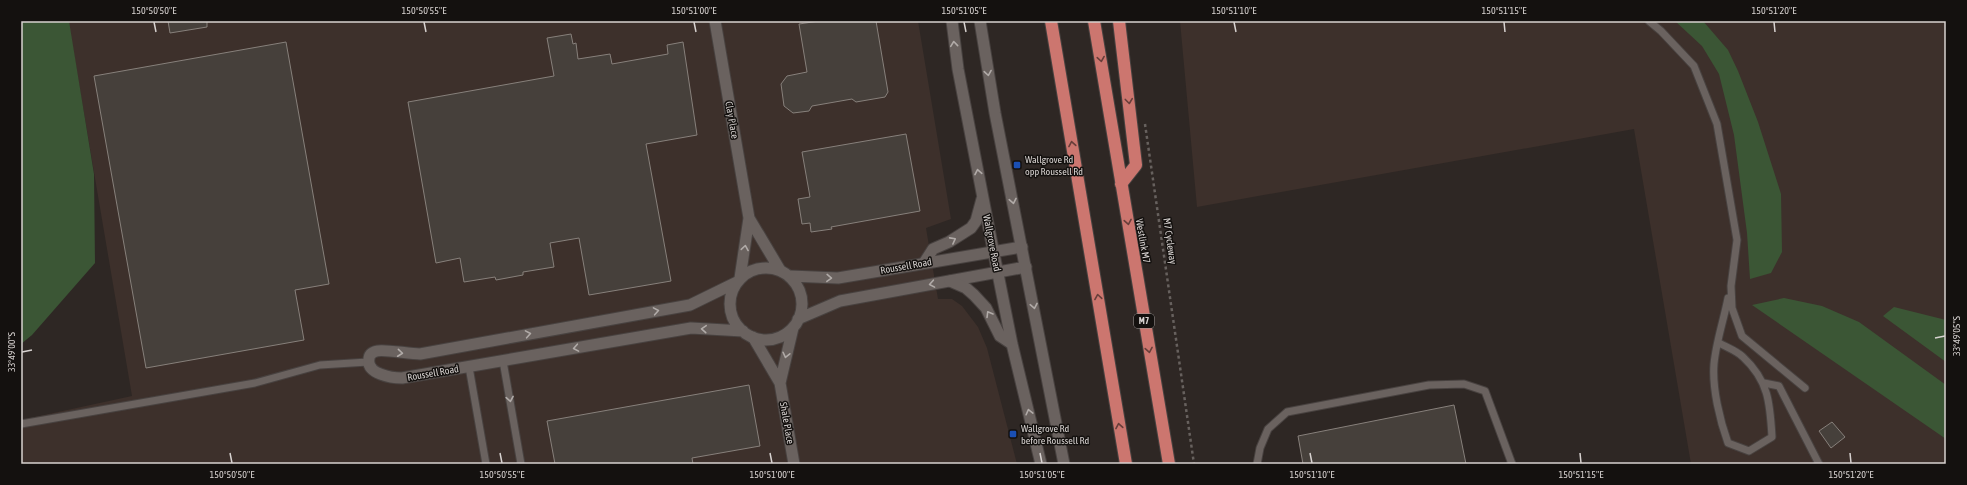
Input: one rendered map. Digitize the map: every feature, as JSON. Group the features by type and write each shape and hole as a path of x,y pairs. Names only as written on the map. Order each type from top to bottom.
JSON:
{"highway":[{"path":"1051,21 1126,464"},
{"name":"Westlink M7","path":"1094,21 1169,464"},
{"path":"1119,21 1136,165 1121,184"}],"street":[{"name":"Clay Place","path":"715,21 749,218 738,280"},
{"name":"Wallgrove Road","path":"952,21 958,69 1012,344 1041,464"},
{"path":"980,21 995,112 1064,464"},
{"path":"924,263 933,249 971,228 976,221 983,197"},
{"name":"Clay Place","path":"749,218 780,270"},
{"name":"Roussell Road","path":"790,276 838,278 1022,247"},
{"path":"738,280 732,290 730,308 732,317 743,332 763,340 774,339 784,335 796,324 840,301 1026,267"},
{"path":"368,362 369,356 375,351 420,354 690,305 738,280 748,272 758,268 780,270 790,276 800,292 802,310 796,324"},
{"path":"950,281 966,288 974,295 986,308 1000,336 1012,344"},
{"name":"Shale Place","path":"780,383 796,324"},
{"name":"Roussell Road","path":"368,362 371,367 379,373 392,378 402,378 691,328 743,332"},
{"name":"Shale Place","path":"753,337 780,383 794,464"}],"lane":[{"path":"1649,21 1661,31 1694,66 1717,124 1737,240 1731,286 1714,365 1716,387 1719,416 1728,443 1750,451 1772,437 1770,414 1764,383 1743,356 1719,343"},
{"path":"1731,286 1732,308 1742,336 1805,388"},
{"path":"503,361 521,464"},
{"path":"21,424 255,383 320,366 368,362"},
{"path":"469,366 486,464"},
{"path":"1764,383 1778,386 1819,464"},
{"path":"1257,464 1260,448 1268,429 1287,412 1430,385 1464,384 1485,392 1512,464"}],"path":[{"name":"M7 Cycleway","path":"1144,116 1194,464"}],"shaded area":[{"path":"69,21 918,21 951,219 926,228 938,299 952,299 962,306 978,327 987,348 1017,464 21,464 21,420 132,396"},
{"path":"1180,21 1946,21 1946,464 1691,464 1634,129 1197,207"}],"green space":[{"path":"21,21 69,21 94,174 95,263 32,335 21,344"},
{"path":"1675,21 1703,21 1728,50 1758,122 1781,194 1782,252 1771,273 1750,279 1747,233 1734,135 1719,74 1702,46"},
{"path":"1784,298 1822,306 1859,322 1946,385 1946,439 1752,305"},
{"path":"1894,307 1946,320 1946,362 1883,316"}],"building":[{"path":"168,21 207,21 207,27 170,33"},
{"path":"819,21 876,21 888,92 885,97 856,102 852,99 812,106 809,111 793,113 784,106 781,84 787,76 807,72 799,24"},
{"path":"571,34 573,44 576,43 578,59 610,54 612,64 668,54 667,45 683,42 697,135 646,144 671,281 589,295 579,238 550,243 554,267 523,272 523,275 496,280 495,277 464,282 460,258 436,263 408,102 554,76 547,38"},
{"path":"286,42 329,284 295,290 304,340 146,368 94,76"},
{"path":"906,134 920,211 811,232 810,223 802,224 798,199 810,197 802,152"},
{"path":"749,385 760,446 692,458 693,464 555,464 547,421"},
{"path":"1454,405 1466,464 1303,464 1298,436"},
{"path":"1832,422 1845,437 1831,448 1819,431"}],"place":[{"name":"Wallgrove Rd opp Roussell Rd","path":"1017,165"},
{"name":"Wallgrove Rd before Roussell Rd","path":"1013,434"}]}
